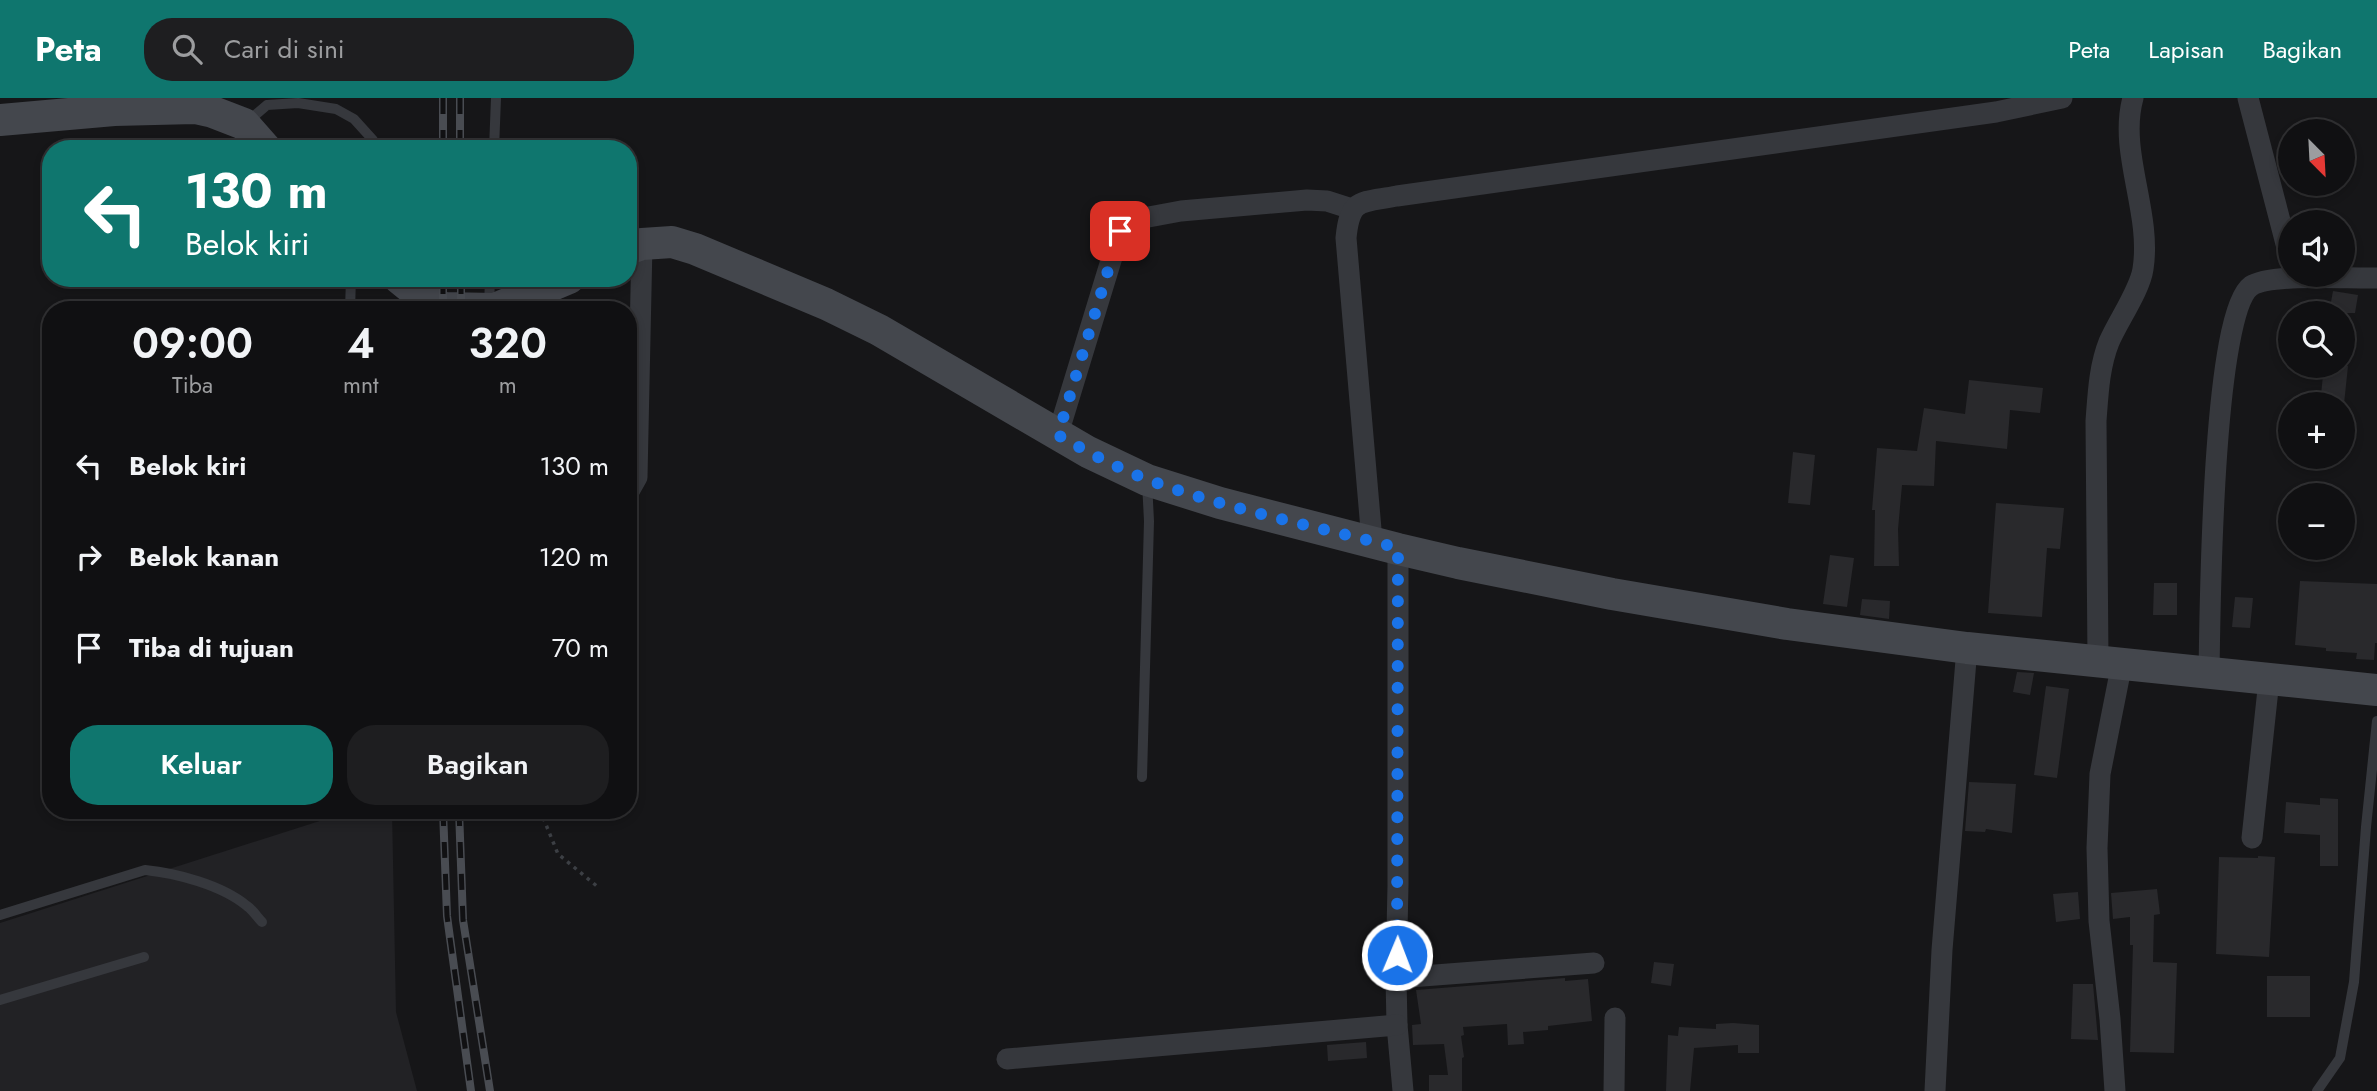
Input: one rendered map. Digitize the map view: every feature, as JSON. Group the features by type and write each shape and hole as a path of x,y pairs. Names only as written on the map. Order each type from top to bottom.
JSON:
{"street":[{"path":"2115,1091 2099,921 2097,848 2100,774 2110,661 2096,421 2103,359 2143,272 2144,224 2128,134 2133,98"},
{"path":"2248,98 2278,214"},
{"path":"1403,1091 1397,1025 1385,545 1346,238 1352,209 1363,203 1396,196 1983,114 2056,99"},
{"path":"0,120 114,110 195,108 244,124 258,140"},
{"path":"1058,435 1120,231 1127,220 1181,211 1307,200 1326,201 1352,209"},
{"path":"637,247 672,242 826,304 879,330 1088,452 1147,480 1220,503 1458,563 1787,624 1967,648 2377,690"},
{"path":"2209,673 2214,496 2223,376 2236,310 2250,287 2278,276"},
{"path":"2355,276 2377,278"},
{"path":"410,287 431,301"},
{"path":"514,301 548,287"},
{"path":"1934,1091 1942,950 1967,648"},
{"path":"2252,838 2269,680"},
{"path":"1396,978 1594,963"},
{"path":"1614,1091 1615,1018"},
{"path":"1007,1059 1397,1025"}],"lane":[{"path":"494,140 496,98"},
{"path":"244,124 267,105 298,103 336,109 354,119 373,140"},
{"path":"1142,777 1149,521 1147,480"},
{"path":"2317,1091 2340,1058 2354,982 2377,721"},
{"path":"0,915 145,870 168,873 226,892 248,906 262,922"},
{"path":"0,1000 144,957"}],"path":[{"path":"544,819 558,854 598,887"}],"shaded area":[{"path":"326,819 392,819 396,1012 417,1091 0,1091 0,923"}],"building":[{"path":"2333,291 2358,295 2355,313 2355,301 2331,301"},
{"path":"2323,378 2347,378 2345,392 2321,392"},
{"path":"1969,380 2043,388 2040,413 2010,410 2007,449 1936,441 1934,486 1902,485 1898,529 1899,566 1874,566 1875,510 1872,510 1877,448 1917,451 1924,408 1965,414"},
{"path":"1793,452 1815,455 1810,505 1788,503"},
{"path":"1996,503 2064,508 2060,549 2047,548 2042,617 1988,613"},
{"path":"1830,555 1854,558 1847,607 1823,604"},
{"path":"2300,581 2377,584 2377,643 2374,660 2356,659 2357,653 2295,645"},
{"path":"2154,583 2177,583 2177,615 2153,615"},
{"path":"2235,597 2253,598 2250,628 2232,627"},
{"path":"1862,599 1890,601 1889,619 1860,615"},
{"path":"2017,672 2034,673 2030,695 2013,692"},
{"path":"2046,686 2069,689 2057,778 2034,775"},
{"path":"1969,782 2016,784 2012,833 1986,829 1985,832 1965,831"},
{"path":"2320,798 2338,799 2338,866 2320,866 2320,835 2284,833 2286,802 2320,805"},
{"path":"2219,857 2275,857 2269,957 2216,954"},
{"path":"2157,889 2160,914 2154,915 2153,962 2177,963 2174,1053 2130,1052 2133,945 2130,945 2130,917 2113,919 2111,893"},
{"path":"2078,892 2080,919 2056,922 2053,894"},
{"path":"1654,962 1674,964 1671,986 1651,983"},
{"path":"2267,976 2310,976 2310,1017 2267,1017"},
{"path":"1565,978 1565,981 1588,979 1592,1021 1523,1032 1524,1044 1508,1045 1507,1024 1463,1027 1462,1091 1429,1091 1429,1075 1448,1075 1444,1044 1413,1045 1412,1025 1421,1024 1416,990"},
{"path":"2073,984 2093,984 2098,1040 2071,1039"},
{"path":"1716,1024 1759,1025 1759,1053 1738,1053 1738,1045 1694,1048 1690,1091 1666,1091 1668,1035 1678,1036 1679,1027 1716,1029"},
{"path":"1366,1042 1367,1058 1328,1061 1327,1045"}],"railway":[{"path":"443,98 443,140"},
{"path":"460,98 460,140"},
{"path":"443,287 443,301"},
{"path":"461,287 461,301"},
{"path":"443,819 447,916 471,1091"},
{"path":"459,819 463,920 490,1091"}],"route":[{"path":"1120,231 1058,435 1118,467 1179,491 1398,548 1397,955"}]}
